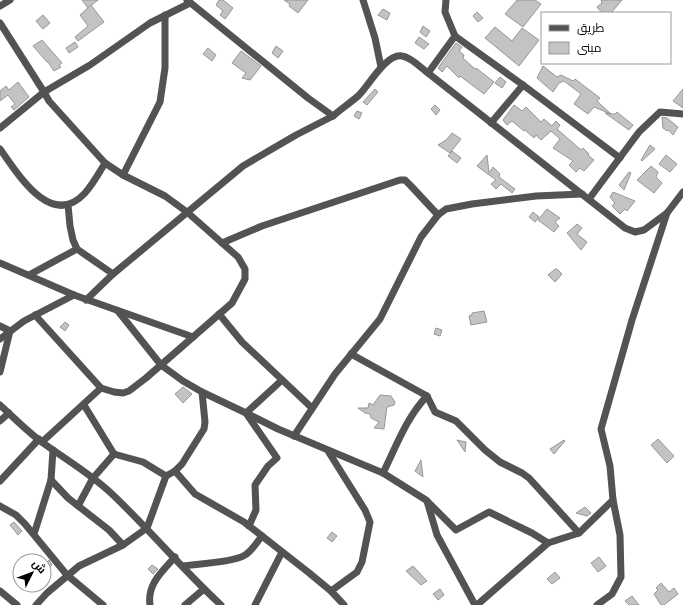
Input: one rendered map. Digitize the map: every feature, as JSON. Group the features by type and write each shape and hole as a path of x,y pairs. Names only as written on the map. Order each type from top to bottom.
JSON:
{"street":[{"path":"0,6 10,0"},
{"path":"363,0 375,38 381,67"},
{"path":"446,0 445,12 455,36 620,158"},
{"path":"0,128 44,92 90,65 150,23 188,1 308,98 333,116"},
{"path":"123,175 160,102 165,68 165,15"},
{"path":"0,23 49,101 105,163 123,175 165,196 187,212 238,257 245,269 245,280 232,303 161,365 128,391 123,393 102,388 35,315"},
{"path":"428,73 455,36"},
{"path":"86,300 114,274 243,166 296,134 333,116 359,96 381,67 393,57 402,55 428,73 625,228 635,232 644,230 667,213 683,192"},
{"path":"491,123 523,85"},
{"path":"589,199 639,132 660,112 683,114"},
{"path":"0,149 16,171 40,198 50,204 60,207 77,200 85,193 105,163"},
{"path":"222,243 262,226 400,180 405,180 438,215"},
{"path":"294,436 335,374 380,319 421,237 438,215 446,209 472,204 536,196 582,194"},
{"path":"68,205 70,226 73,240 77,249 114,274"},
{"path":"596,605 612,594 621,577 620,535 613,500 610,466 601,429 632,320 667,213"},
{"path":"29,275 77,249"},
{"path":"0,262 86,300 193,337"},
{"path":"0,339 35,315 74,295"},
{"path":"118,312 161,365 183,381 202,392 278,429 383,473 426,500 456,530 489,512 532,533 548,543"},
{"path":"219,314 242,342 312,408"},
{"path":"0,326 10,331"},
{"path":"0,372 10,331"},
{"path":"351,354 427,396 435,412 456,421 485,450 500,462 529,478 579,533"},
{"path":"246,413 282,380"},
{"path":"0,481 40,440 84,405 102,388"},
{"path":"36,605 67,575 83,564 123,546 147,528 166,476 175,471 182,464 204,429 202,392"},
{"path":"383,473 410,418 427,396"},
{"path":"0,405 40,440 93,478 147,528 221,605"},
{"path":"84,405 114,454 143,462 166,476"},
{"path":"0,421 9,413"},
{"path":"246,413 277,458 268,466 255,485 256,510 249,526"},
{"path":"34,534 51,480 53,450"},
{"path":"328,451 365,510 370,522 362,562 357,572 331,591"},
{"path":"78,506 93,478 114,454"},
{"path":"175,471 195,494 249,526 331,591 340,603"},
{"path":"51,480 68,498 109,530 123,546"},
{"path":"426,500 437,535 476,605 548,543 579,533 613,500"},
{"path":"0,506 16,515 34,534 67,575 103,605"},
{"path":"183,566 216,562 243,556 247,554 262,536"},
{"path":"255,605 282,552"},
{"path":"150,605 149,597 152,584 175,557"},
{"path":"185,605 204,589"},
{"path":"0,591 17,605"}],"building":[{"path":"82,0 98,0 88,8"},
{"path":"219,0 223,0 233,8 225,19 220,15 223,11 216,5"},
{"path":"284,0 308,0 298,13"},
{"path":"517,0 535,0 541,4 523,27 505,14"},
{"path":"601,0 622,0 612,12 601,12 597,7 602,3"},
{"path":"91,5 104,22 78,41 75,37 88,26 80,15"},
{"path":"383,9 390,13 387,20 378,15"},
{"path":"477,12 483,18 478,22 473,16"},
{"path":"43,15 50,23 43,29 36,21"},
{"path":"423,26 430,31 426,37 420,32"},
{"path":"495,27 512,41 522,28 539,40 519,66 485,38"},
{"path":"419,37 429,44 424,49 415,43"},
{"path":"42,40 62,63 59,65 61,67 54,71 33,46"},
{"path":"75,42 78,47 69,53 66,48"},
{"path":"456,43 462,47 459,51 464,55 463,58 475,69 476,68 494,82 484,94 460,76 459,78 447,66 442,72 438,68"},
{"path":"276,46 283,51 278,58 272,53"},
{"path":"208,48 216,55 212,61 203,54"},
{"path":"241,51 261,66 250,80 242,78 246,73 232,63"},
{"path":"543,66 557,77 561,75 573,81 575,79 600,98 597,101 611,114 594,107 588,114 574,104 581,94 564,81 559,83 553,92 537,78"},
{"path":"500,77 506,82 502,88 495,83"},
{"path":"18,82 29,97 14,110 11,107 15,104 8,95 0,101 0,91 6,86 9,90"},
{"path":"375,89 378,92 367,105 363,102"},
{"path":"683,89 683,108 673,101"},
{"path":"435,105 440,110 436,115 431,109"},
{"path":"514,105 522,111 526,107 541,122 544,119 552,126 556,121 560,125 557,129 581,150 583,148 594,160 584,171 580,168 576,172 569,165 573,161 553,148 560,139 551,131 541,140 536,135 534,138 512,121 507,125 503,120"},
{"path":"357,111 362,113 359,119 354,116"},
{"path":"617,112 633,125 629,130 605,113 615,114"},
{"path":"662,117 667,118 678,127 673,135 668,130 667,131 663,128"},
{"path":"452,133 461,139 450,153 438,145 446,140"},
{"path":"650,145 655,149 642,161 641,160"},
{"path":"452,151 461,158 457,163 448,156"},
{"path":"487,155 489,173 493,167 500,174 499,177 515,189 512,193 501,184 496,189 491,184 496,180 477,166"},
{"path":"666,155 677,164 670,172 659,164"},
{"path":"651,166 658,172 656,177 662,183 654,193 637,180"},
{"path":"629,172 631,173 624,190 619,185"},
{"path":"613,192 635,201 627,211 625,209 620,214 612,206 615,203 610,197"},
{"path":"547,209 560,218 555,222 559,226 554,232 538,220"},
{"path":"533,212 539,217 535,222 529,217"},
{"path":"577,224 582,228 577,234 587,242 581,250 567,233"},
{"path":"555,269 562,274 555,282 548,275"},
{"path":"484,311 487,322 471,325 469,316 472,315 472,313"},
{"path":"65,322 69,325 65,331 60,327"},
{"path":"436,328 442,330 440,336 434,334"},
{"path":"183,387 192,394 183,403 175,394"},
{"path":"380,395 391,396 395,402 394,405 387,407 384,429 374,428 379,422 371,418 370,414 365,413 358,408 368,408 369,403 373,405"},
{"path":"658,439 674,456 667,463 651,445"},
{"path":"457,440 466,442 465,452"},
{"path":"564,440 565,441 554,454 550,449"},
{"path":"421,460 423,477 415,471"},
{"path":"585,507 591,513 587,516 576,513"},
{"path":"14,522 22,531 18,535 10,525"},
{"path":"332,532 337,536 332,542 327,538"},
{"path":"599,557 606,566 598,572 591,563"},
{"path":"152,565 158,569 153,574 148,569"},
{"path":"413,566 427,581 421,585 406,571"},
{"path":"555,572 560,578 552,584 547,579"},
{"path":"661,583 669,592 674,588 678,594 664,605 661,605 654,594 658,590 656,588"},
{"path":"440,589 444,595 438,600 433,594"},
{"path":"632,596 639,605 629,605 625,601"}]}
